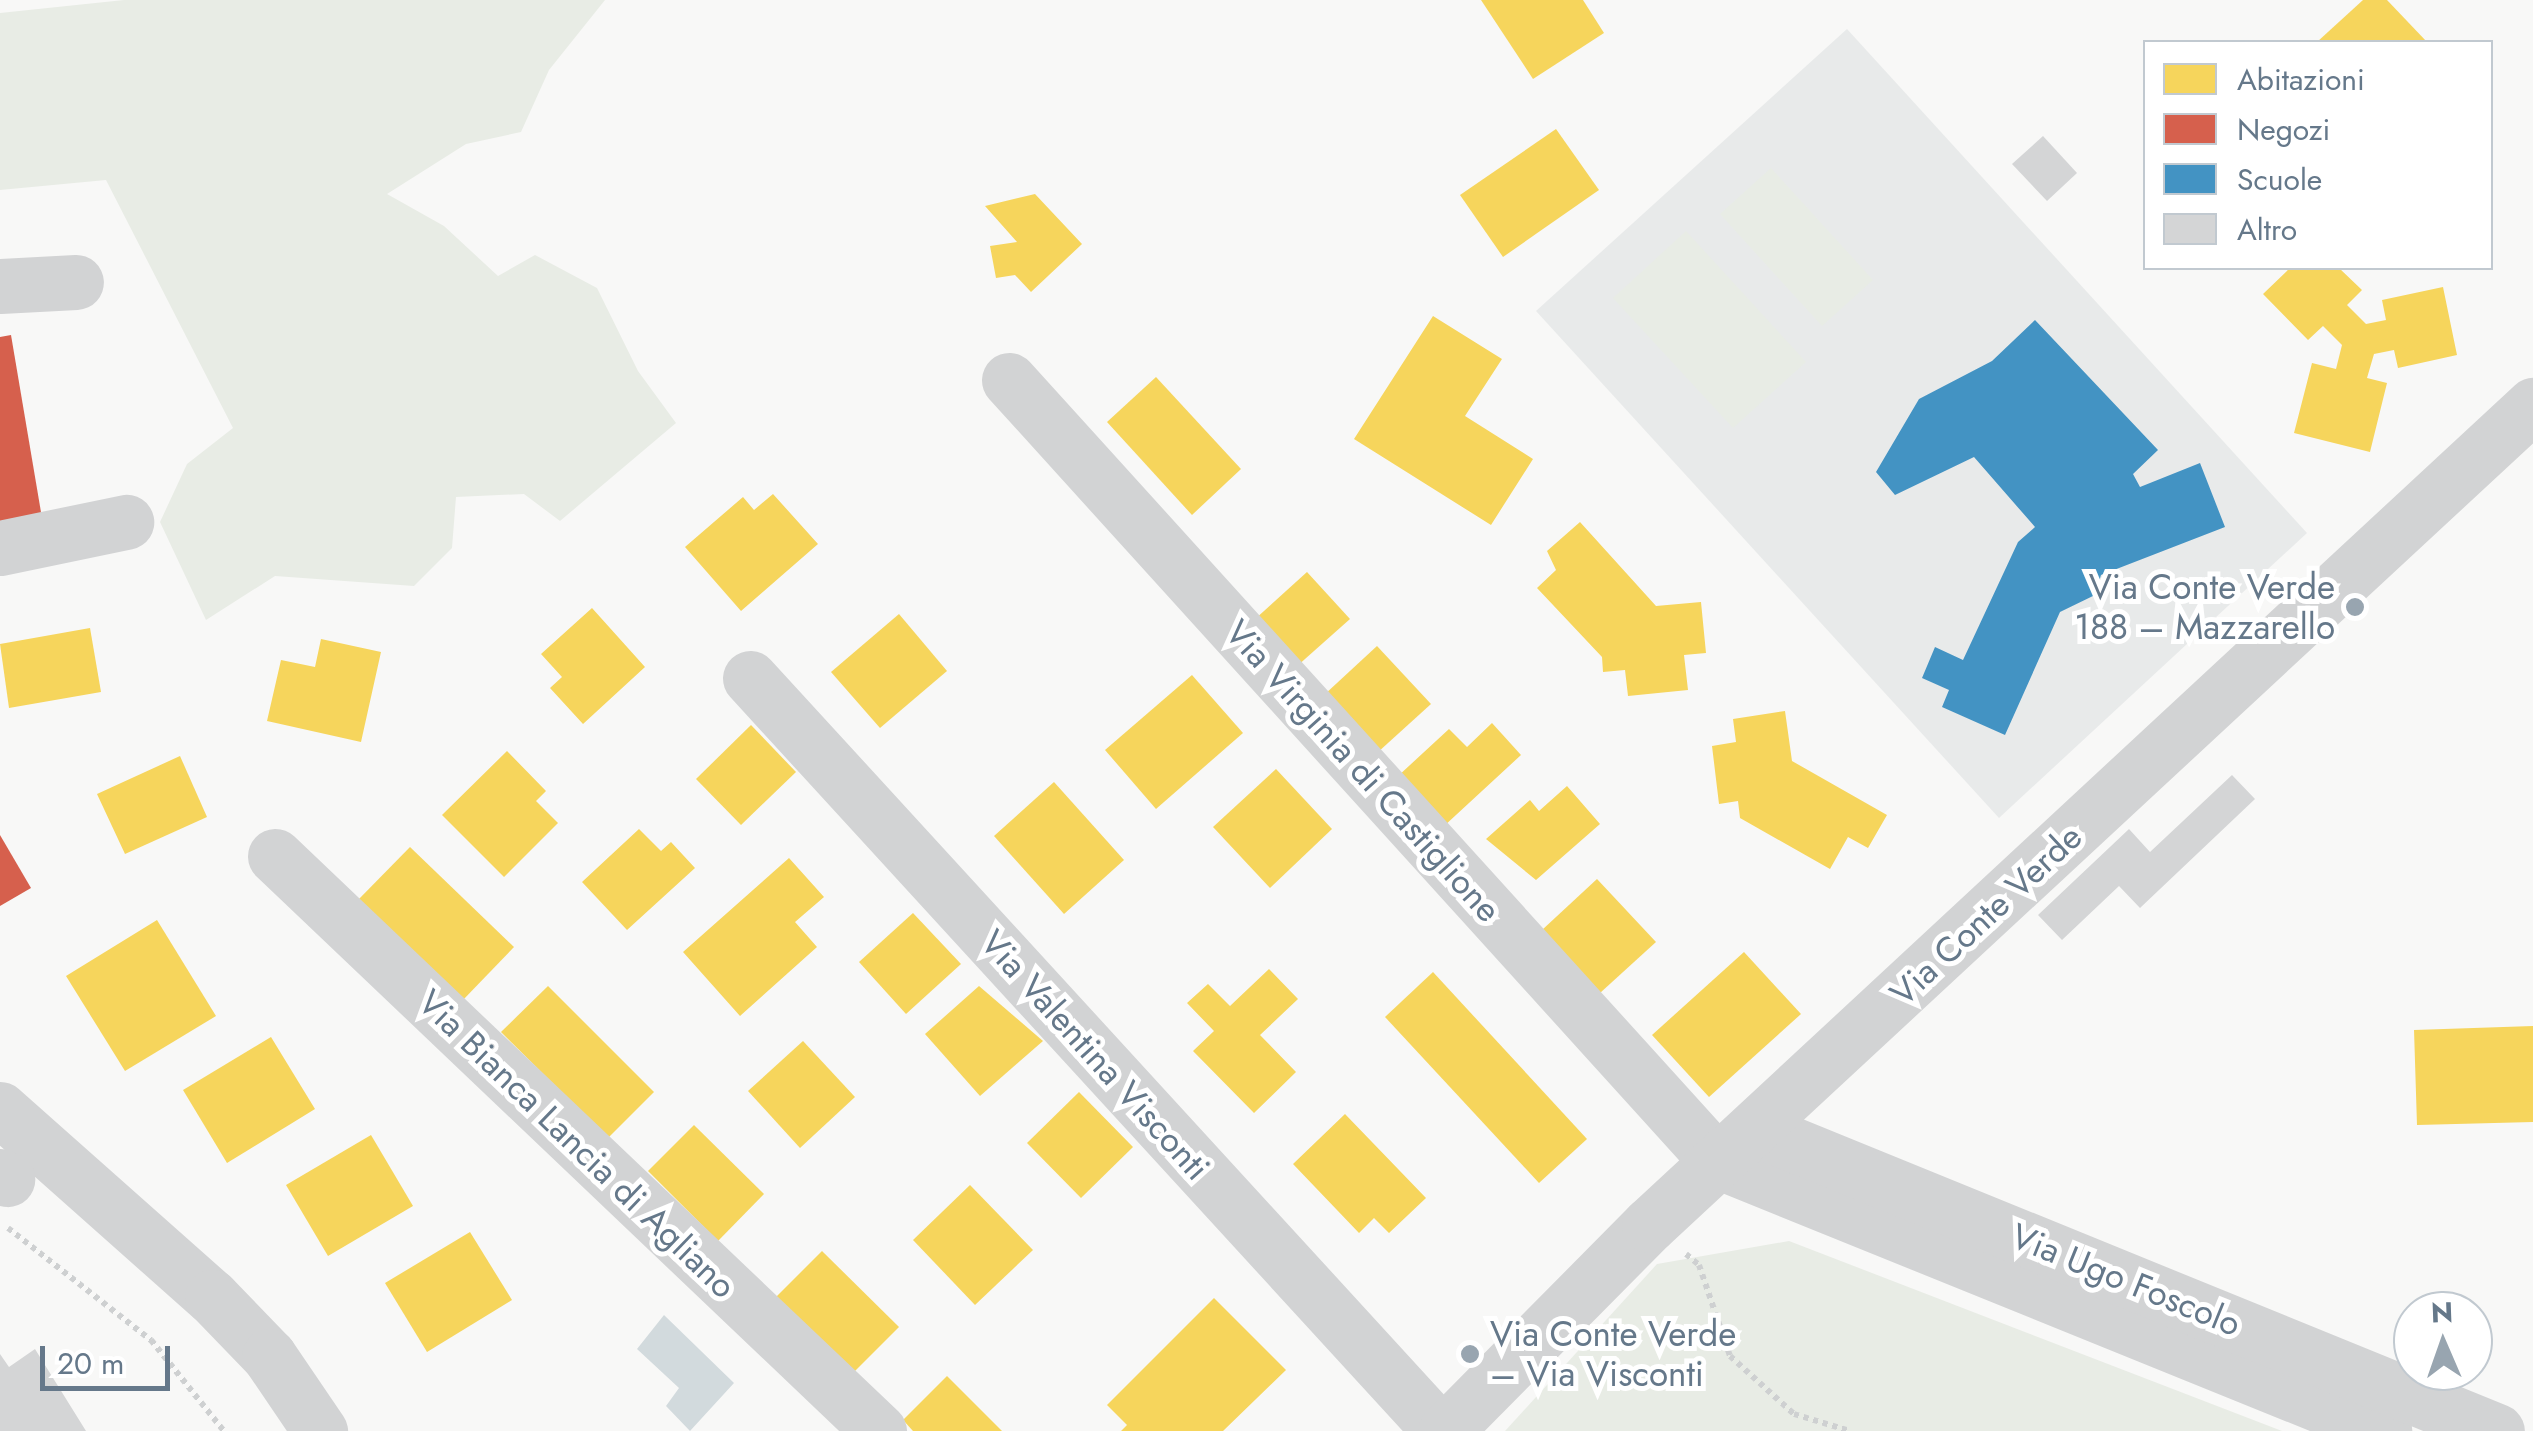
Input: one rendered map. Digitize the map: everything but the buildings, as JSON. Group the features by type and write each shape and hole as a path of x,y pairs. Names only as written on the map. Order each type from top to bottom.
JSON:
{"street":[{"path":"0,286 76,282"},
{"name":"Via Virginia di Castiglione","path":"1010,380 1736,1145"},
{"name":"Via Conte Verde","path":"1442,1431 1649,1226 2533,405"},
{"path":"0,548 126,522"},
{"name":"Via Valentina Visconti","path":"750,678 1442,1431"},
{"name":"Via Bianca Lancia di Agliano","path":"275,856 879,1431"},
{"path":"0,1110 212,1297 270,1356 320,1431"},
{"name":"Via Ugo Foscolo","path":"1736,1145 2384,1431"},
{"name":"Via Ugo Foscolo","path":"1736,1145 2497,1431"}],"path":[{"path":"2,1192 151,1340 224,1431"},
{"path":"1649,1226 1700,1265 1730,1356 1794,1414 1850,1431"}],"shaded area":[{"path":"124,0 605,0 549,70 521,132 466,144 387,194 444,226 498,276 535,255 597,288 638,371 676,423 560,521 524,494 456,497 452,548 414,586 275,576 206,620 160,522 187,464 233,428 106,180 0,190 0,13"},
{"path":"1847,29 2307,533 1999,818 1536,311"},
{"path":"1771,168 1873,280 1822,326 1720,214"},
{"path":"1686,231 1806,362 1733,428 1613,298"},
{"path":"1789,1241 2282,1431 1505,1431 1657,1264"},
{"path":"664,1315 734,1383 690,1431 666,1406 679,1388 637,1349"}],"place":[{"name":"Via Conte Verde 188 – Mazzarello","path":"2355,607"},
{"name":"Via Conte Verde – Via Visconti","path":"1470,1354"}]}
